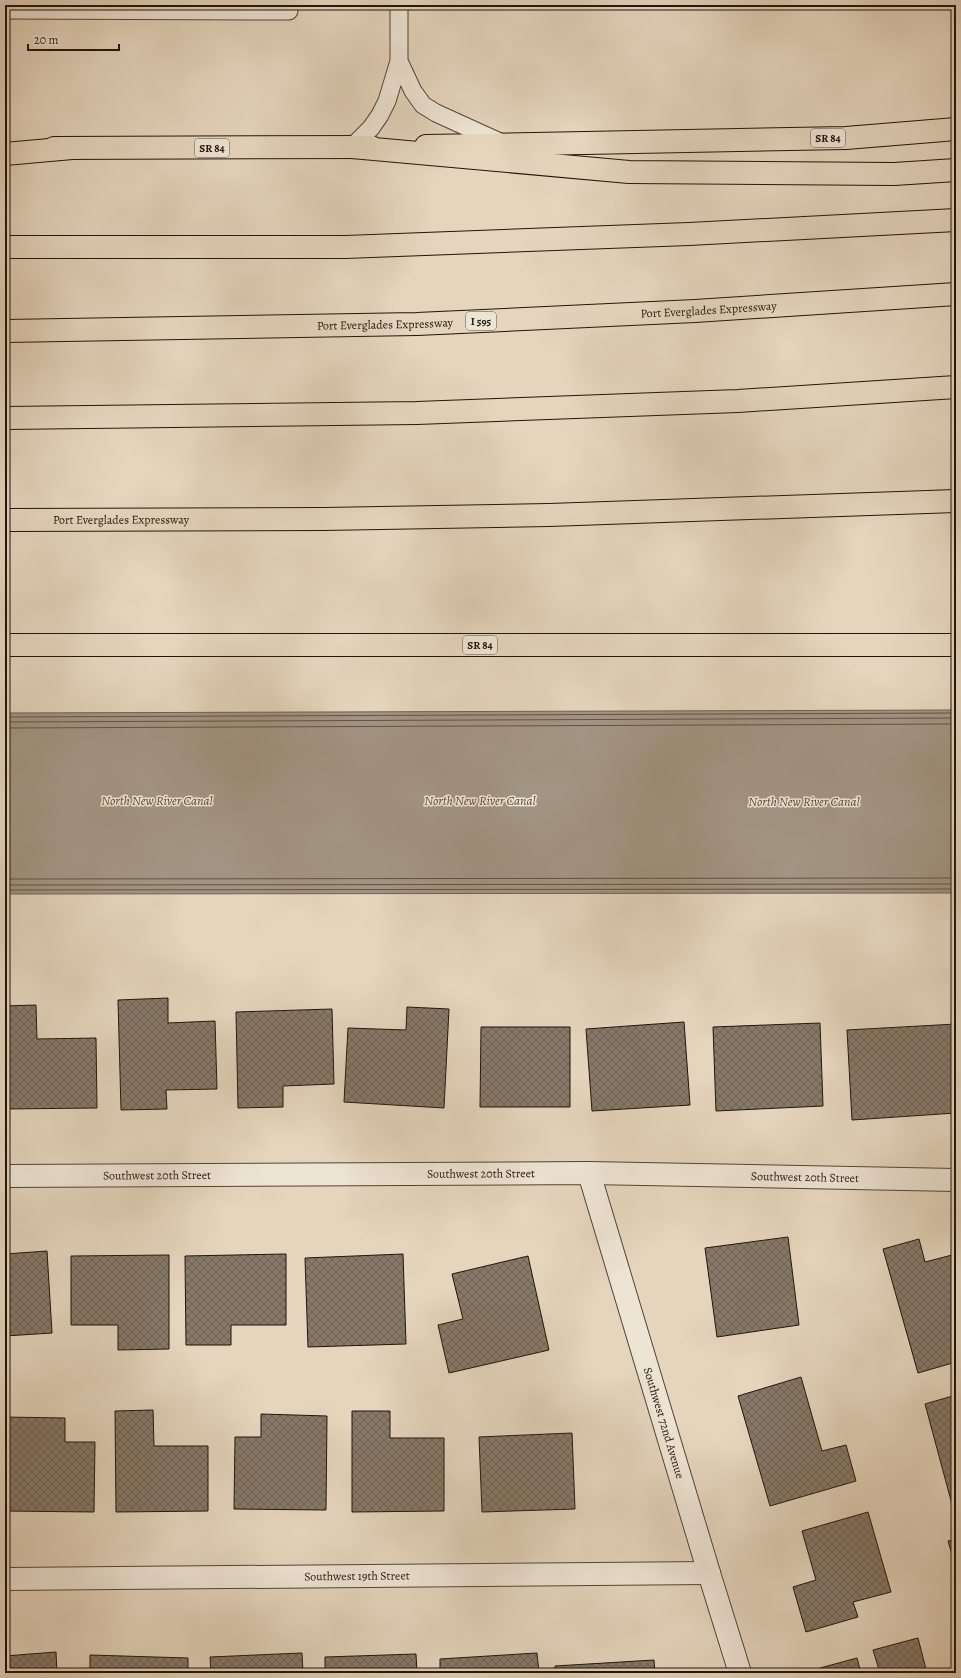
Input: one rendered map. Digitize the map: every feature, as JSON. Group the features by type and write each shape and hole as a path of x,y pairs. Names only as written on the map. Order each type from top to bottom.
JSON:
{"main road":[{"name":"SR 84","path":"5,148 352,147 846,138 956,128"},
{"path":"352,147 629,172 894,174 956,170"},
{"path":"5,154 72,148"},
{"path":"5,247 345,247 689,234 956,220"},
{"name":"Port Everglades Expressway","path":"5,331 425,323 695,311 956,294"},
{"path":"5,418 417,413 738,401 956,387"},
{"name":"Port Everglades Expressway","path":"5,520 315,519 541,515 956,501"},
{"name":"SR 84","path":"5,645 956,645"}],"street":[{"name":"Southwest 20th Street","path":"5,1176 589,1173 956,1180"},
{"name":"Southwest 72nd Avenue","path":"589,1173 740,1673"},
{"name":"Southwest 19th Street","path":"5,1579 709,1573"}],"lane":[{"path":"5,10 289,11 289,5"},
{"path":"352,147 371,128 380,116 387,101 399,61 399,5"},
{"path":"399,61 413,91 424,105 436,113 504,144"}],"water":[{"name":"North New River Canal","path":"956,710 956,893 5,894 5,713"}],"building":[{"path":"168,998 168,1023 215,1021 217,1089 166,1090 167,1109 121,1110 118,1000"},
{"path":"36,1005 37,1039 96,1038 97,1108 5,1109 5,1006"},
{"path":"407,1007 449,1009 444,1108 344,1102 348,1028 406,1030"},
{"path":"332,1009 334,1084 283,1086 283,1107 238,1108 236,1012"},
{"path":"684,1022 690,1105 592,1111 586,1029"},
{"path":"820,1023 823,1106 716,1111 713,1027"},
{"path":"956,1024 956,1113 852,1120 847,1030"},
{"path":"481,1027 570,1027 570,1107 480,1107"},
{"path":"788,1237 799,1325 717,1337 705,1248"},
{"path":"919,1239 925,1262 956,1254 956,1362 918,1373 883,1249"},
{"path":"47,1251 52,1333 5,1336 5,1254"},
{"path":"286,1254 286,1325 231,1325 231,1345 186,1345 185,1256"},
{"path":"403,1254 406,1344 308,1347 305,1258"},
{"path":"169,1255 169,1349 118,1350 118,1325 71,1325 71,1256"},
{"path":"528,1256 549,1350 449,1373 438,1325 463,1319 452,1274"},
{"path":"801,1377 822,1451 846,1445 856,1481 770,1506 738,1396"},
{"path":"956,1395 956,1507 953,1508 925,1404"},
{"path":"153,1410 154,1446 208,1446 208,1511 116,1512 115,1411"},
{"path":"352,1411 390,1411 390,1438 444,1438 444,1511 352,1512"},
{"path":"261,1414 327,1416 326,1510 234,1509 235,1437 261,1437"},
{"path":"5,1417 65,1418 65,1442 95,1442 94,1512 5,1511"},
{"path":"572,1433 575,1509 482,1512 479,1437"},
{"path":"868,1512 891,1592 853,1602 858,1617 806,1632 793,1587 816,1580 802,1531"},
{"path":"956,1539 956,1568 948,1541"},
{"path":"918,1638 927,1673 880,1673 873,1650"},
{"path":"56,1652 57,1673 5,1673 5,1656"},
{"path":"302,1653 303,1673 211,1673 210,1657"},
{"path":"537,1653 539,1673 440,1673 440,1659"},
{"path":"416,1654 417,1673 325,1673 325,1657"},
{"path":"90,1655 188,1658 188,1673 90,1673"},
{"path":"857,1658 861,1673 822,1673 820,1668"},
{"path":"654,1660 655,1673 555,1673 555,1666"}]}
